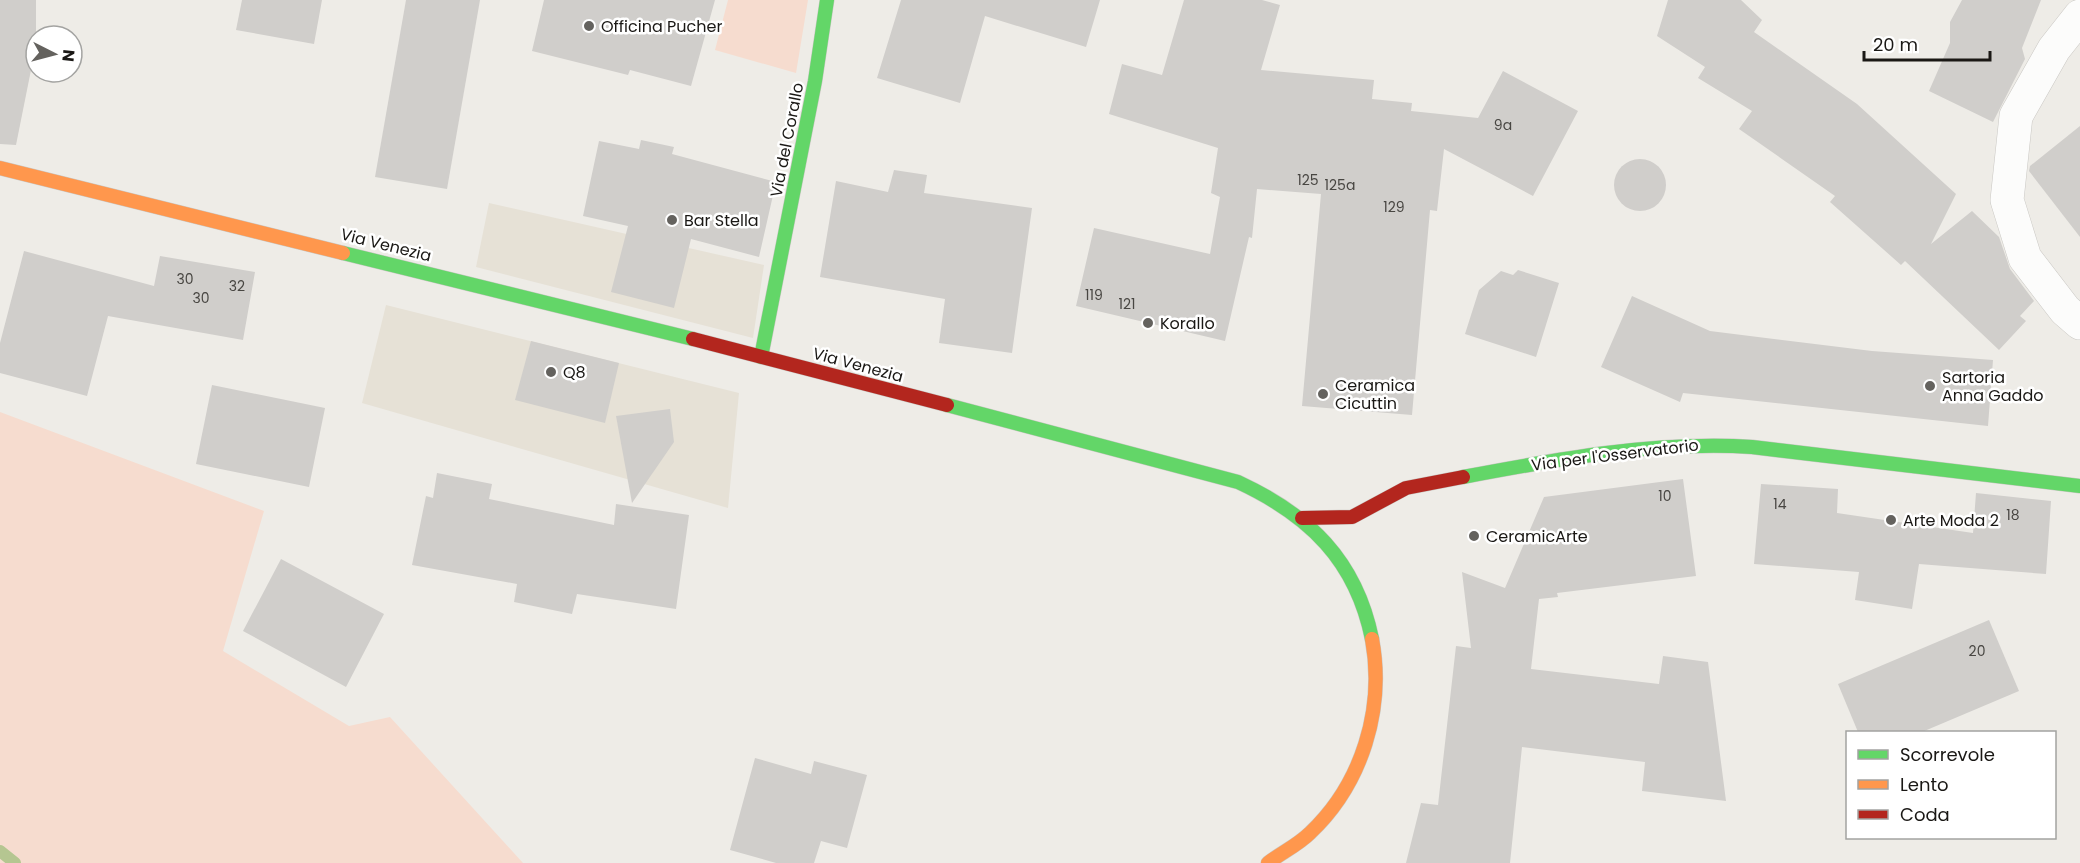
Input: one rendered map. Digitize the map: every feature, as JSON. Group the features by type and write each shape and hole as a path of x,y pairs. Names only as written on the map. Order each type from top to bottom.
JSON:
{"main road":[{"name":"Via del Corallo","path":"761,357 815,81 827,0"},
{"name":"Via Venezia","path":"0,168 761,357 1238,482 1273,499 1302,518 1338,556 1357,591 1372,634 1377,662 1377,689 1374,718 1365,750 1341,798 1308,837 1268,863"},
{"name":"Via per l'Osservatorio","path":"1302,518 1352,517 1406,488 1558,459 1701,444 1752,447 2080,486"}],"street":[{"path":"2079,19 2054,49 2016,116 2007,200 2025,258 2065,310 2080,323"}],"shaded area":[{"path":"728,0 808,0 796,73 715,50"},
{"path":"489,203 764,265 753,338 476,267"},
{"path":"386,305 739,393 728,508 362,403"},
{"path":"0,412 264,511 223,651 349,726 390,717 523,863 0,863"}],"building":[{"path":"0,0 36,0 36,24 24,24 24,84 28,84 16,145 0,144"},
{"path":"242,0 322,0 314,44 236,30"},
{"path":"406,0 480,0 447,189 375,177"},
{"path":"544,0 715,0 691,86 630,70 628,75 532,51"},
{"path":"901,0 1100,0 1086,47 985,16 960,103 877,78"},
{"path":"1184,0 1262,0 1280,5 1261,70 1374,80 1372,99 1412,103 1411,111 1478,118 1503,71 1578,111 1533,196 1444,149 1437,211 1430,210 1412,415 1302,406 1321,194 1257,189 1252,238 1249,237 1225,341 1076,306 1094,228 1210,254 1220,197 1211,193 1218,148 1109,114 1122,64 1162,75"},
{"path":"1668,0 1741,0 1762,20 1754,32 1857,104 1956,194 1931,244 1972,211 1999,237 2010,269 2034,301 2020,316 2026,321 1999,350 1905,261 1901,265 1830,202 1835,196 1739,129 1752,111 1698,78 1705,67 1657,36"},
{"path":"1962,0 2041,0 2022,48 2025,59 1993,122 1929,91 1950,43 1950,22"},
{"path":"2080,126 2080,237 2029,171 2030,166"},
{"path":"641,140 674,147 672,154 776,182 759,257 691,239 674,308 611,292 628,226 583,216 599,141 639,149"},
{"path":"1635,159 1645,159 1659,166 1666,185 1659,204 1645,211 1635,211 1625,207 1618,200 1614,190 1614,180 1618,170 1625,163"},
{"path":"894,170 927,175 924,193 1032,208 1012,353 939,343 945,299 820,277 836,181 888,192"},
{"path":"24,251 154,286 160,256 255,272 243,340 108,316 87,396 0,373 0,343"},
{"path":"1518,270 1559,283 1536,357 1465,334 1479,290 1501,271 1513,275"},
{"path":"1632,296 1710,331 1872,351 1993,360 1988,426 1683,393 1680,402 1601,367"},
{"path":"531,341 619,363 605,423 515,400"},
{"path":"212,385 325,408 309,487 196,464"},
{"path":"670,409 674,442 632,503 616,416"},
{"path":"437,473 492,484 489,499 614,525 616,504 689,515 676,609 577,594 572,614 514,602 517,584 412,565 426,496 433,498"},
{"path":"1683,479 1696,576 1557,593 1558,597 1539,599 1531,669 1659,684 1663,656 1708,662 1726,801 1642,791 1645,762 1522,747 1510,863 1406,863 1421,803 1438,805 1456,646 1471,648 1462,572 1505,588 1544,497"},
{"path":"1761,484 1838,489 1837,513 1973,533 1976,493 2051,501 2046,574 1919,564 1912,609 1855,600 1859,572 1754,564"},
{"path":"281,559 384,614 346,687 243,631"},
{"path":"1989,620 2019,691 1924,731 1858,731 1838,684"},
{"path":"755,758 811,774 814,761 867,775 847,848 821,841 814,863 776,863 730,850"}],"waterway":[{"path":"0,851 15,863"}],"traffic: fast":[{"path":"761,357 815,81 827,0"},
{"path":"343,253 693,339"},
{"path":"947,405 1238,482 1263,495 1287,509 1326,543 1354,586 1365,611 1372,639"},
{"path":"1463,477 1607,453 1716,446 1752,447 2080,486"}],"traffic: slow":[{"path":"0,168 343,253"},
{"path":"1268,863 1310,833 1328,813 1356,769 1372,718 1375,692 1372,639"}],"traffic: jam":[{"path":"693,339 947,405"},
{"path":"1302,518 1352,517 1406,488 1463,477"}],"place":[{"name":"Officina Pucher","path":"589,26"},
{"name":"Bar Stella","path":"672,220"},
{"name":"Korallo","path":"1148,323"},
{"name":"Q8","path":"551,372"},
{"name":"Sartoria Anna Gaddo","path":"1930,386"},
{"name":"Ceramica Cicuttin","path":"1323,394"},
{"name":"Arte Moda 2","path":"1891,520"},
{"name":"CeramicArte","path":"1474,536"}]}
